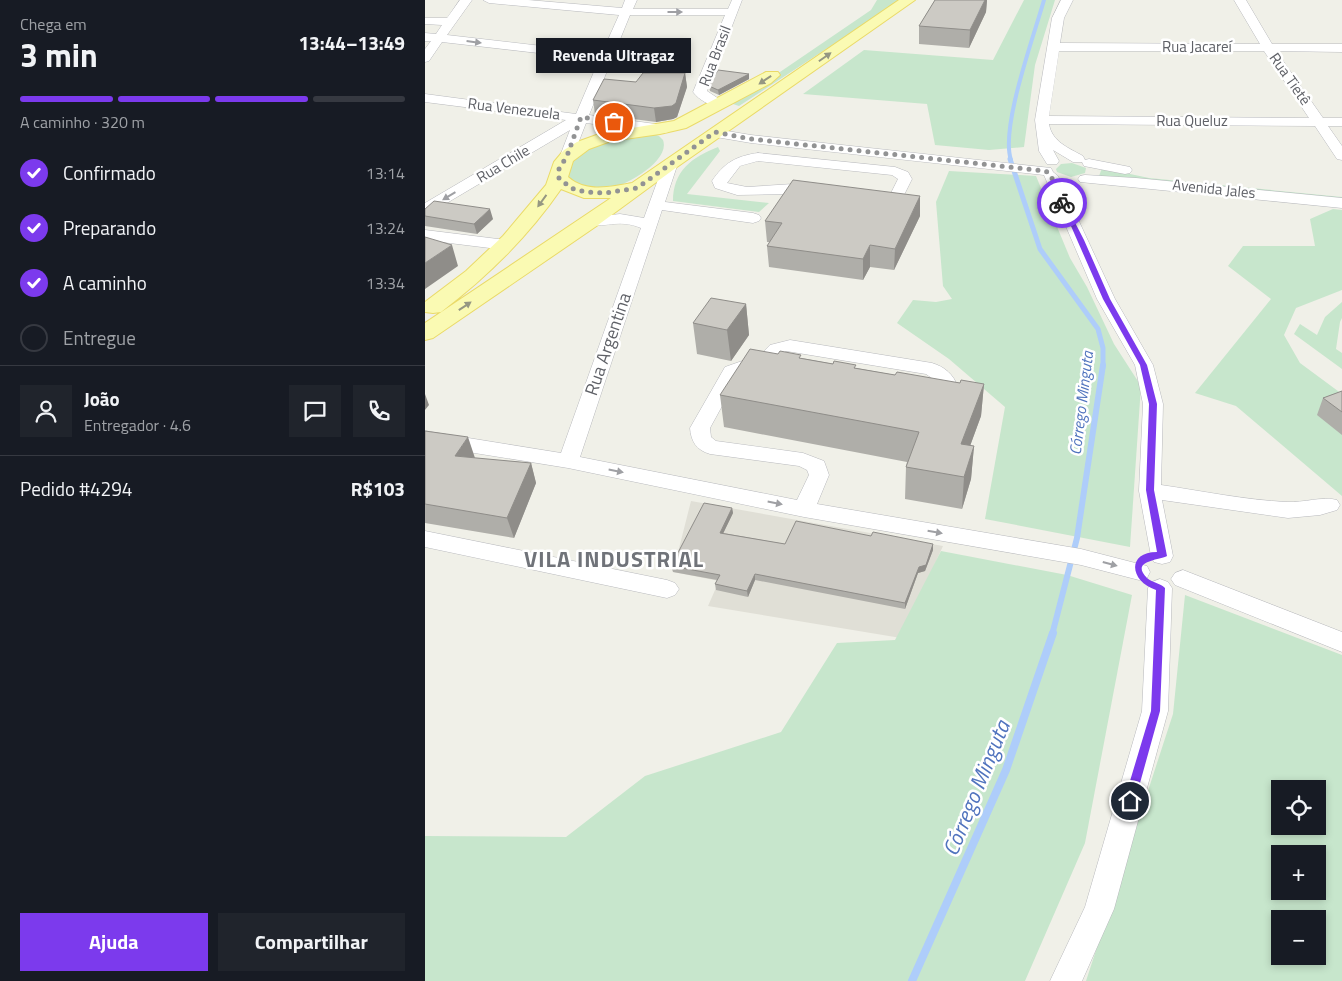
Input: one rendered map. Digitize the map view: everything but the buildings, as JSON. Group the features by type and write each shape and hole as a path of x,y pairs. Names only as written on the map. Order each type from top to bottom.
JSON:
{"main road":[{"path":"425,333 591,221 671,163 908,0"},
{"path":"425,312 459,289 506,244 532,215 559,178 562,162 567,156 590,142 611,135 663,128 691,119 719,102 758,85 857,18 872,4"},
{"path":"719,102 731,108 728,124"},
{"path":"663,128 669,131 674,140 675,152 671,163"},
{"path":"559,178 571,188 585,192 605,193 637,188"}],"street":[{"path":"425,58 466,0"},
{"path":"489,0 627,12 732,12"},
{"path":"567,156 581,117 631,0"},
{"name":"Rua Brasil","path":"719,102 706,97 700,92 737,0"},
{"path":"1067,0 1058,18 1053,47 1043,126 1046,151 1064,208 1081,240 1106,299 1144,365 1153,404 1150,490 1162,556"},
{"name":"Rua Tietê","path":"1240,0 1268,48 1342,156"},
{"path":"425,21 451,22"},
{"path":"425,38 440,38 608,57"},
{"name":"Rua Jacareí","path":"1053,47 1342,48"},
{"path":"691,119 700,92"},
{"name":"Rua Venezuela","path":"425,98 663,128"},
{"path":"425,109 442,100"},
{"name":"Rua Chile","path":"425,210 581,117"},
{"name":"Rua Queluz","path":"1043,126 1342,122"},
{"path":"728,124 751,139 856,150 1050,167 1067,158 1083,161"},
{"path":"728,124 779,134 1009,163"},
{"path":"1043,126 1054,146 1093,167 1094,174 1070,186 1064,208"},
{"path":"847,165 856,150"},
{"path":"758,157 847,165 895,171 903,175 905,179 897,196 882,200 790,189 752,191 724,188 720,185 719,181 735,162 758,157"},
{"name":"Avenida Jales","path":"1083,161 1137,172 1342,193"},
{"name":"Rua Argentina","path":"568,462 671,163"},
{"name":"Avenida Jales","path":"1050,167 1062,180 1136,182 1342,203"},
{"path":"657,205 753,218"},
{"path":"591,221 623,218 638,220 649,226"},
{"path":"425,235 506,244"},
{"path":"804,509 819,474 817,466 803,460 710,447 701,439 700,428 732,371 742,367 771,367 773,350 779,346 789,345 932,369 945,378 948,387 941,392 928,394 908,391"},
{"path":"425,438 568,462 804,509 1072,555 1139,572"},
{"path":"1150,490 1288,510 1320,508 1329,505"},
{"path":"425,539 667,589"},
{"path":"1067,981 1099,909 1155,711 1172,583 1184,572 1180,564 1162,556 1152,556 1144,559 1139,564 1139,572 1150,585 1172,583 1342,642"}],"shaded area":[{"path":"691,501 943,546 901,638 708,606 719,581 673,572"}],"green space":[{"path":"877,0 901,0 739,106 733,104 871,10"},
{"path":"1024,0 1055,0 1035,65 1024,147 989,150 935,145 927,104 803,94 864,50 993,60"},
{"path":"650,133 659,136 663,140 664,148 660,156 644,172 624,183 607,189 569,184 562,167 596,142"},
{"path":"718,147 720,151 687,194 769,203 759,212 673,201 676,181 680,173 700,155"},
{"path":"1072,163 1086,168 1085,173 1071,177 1057,172 1056,169 1061,164"},
{"path":"1102,168 1149,178 1342,197 1342,201 1099,176"},
{"path":"949,171 1036,176 1070,258 1087,287 1114,344 1141,386 1130,547 985,519 1005,407 949,359 897,323 913,300 936,302 952,299 943,286 936,202"},
{"path":"1333,209 1342,210 1342,290 1296,308 1284,335 1300,363 1342,394 1342,496 1236,406 1195,393 1271,299 1228,266 1243,246 1315,246 1310,219"},
{"path":"1342,302 1342,318 1336,349 1342,353 1342,369 1294,334 1300,324 1317,335 1325,317"},
{"path":"941,551 1067,575 1132,595 1085,843 1025,981 425,981 425,836 566,837 645,776 781,732 837,643 895,640"},
{"path":"1185,595 1342,655 1342,981 1086,981 1173,714"}],"waterway":[{"name":"Córrego Minguta","path":"1011,160 1009,145 1014,105 1044,0"},
{"name":"Córrego Minguta","path":"1010,159 1040,249 1098,329 1103,348 1103,365"},
{"name":"Córrego Minguta","path":"1052,635 1077,538 1103,365"},
{"name":"Córrego Minguta","path":"912,981 1006,770 1053,633"}],"way so far":[{"path":"614,122 581,117 567,156 559,169 559,178 564,184 578,191 593,193 637,188 715,132 751,139 1046,171 1051,176 1062,203"}],"place":[{"name":"Revenda Ultragaz","path":"614,122"}],"district":[{"name":"VILA INDUSTRIAL","path":"614,559"}],"route":[{"path":"1062,203 1081,240 1106,299 1144,365 1153,404 1150,490 1162,556 1152,556 1144,559 1139,564 1139,572 1150,585 1160,588 1155,711 1130,801"}]}
